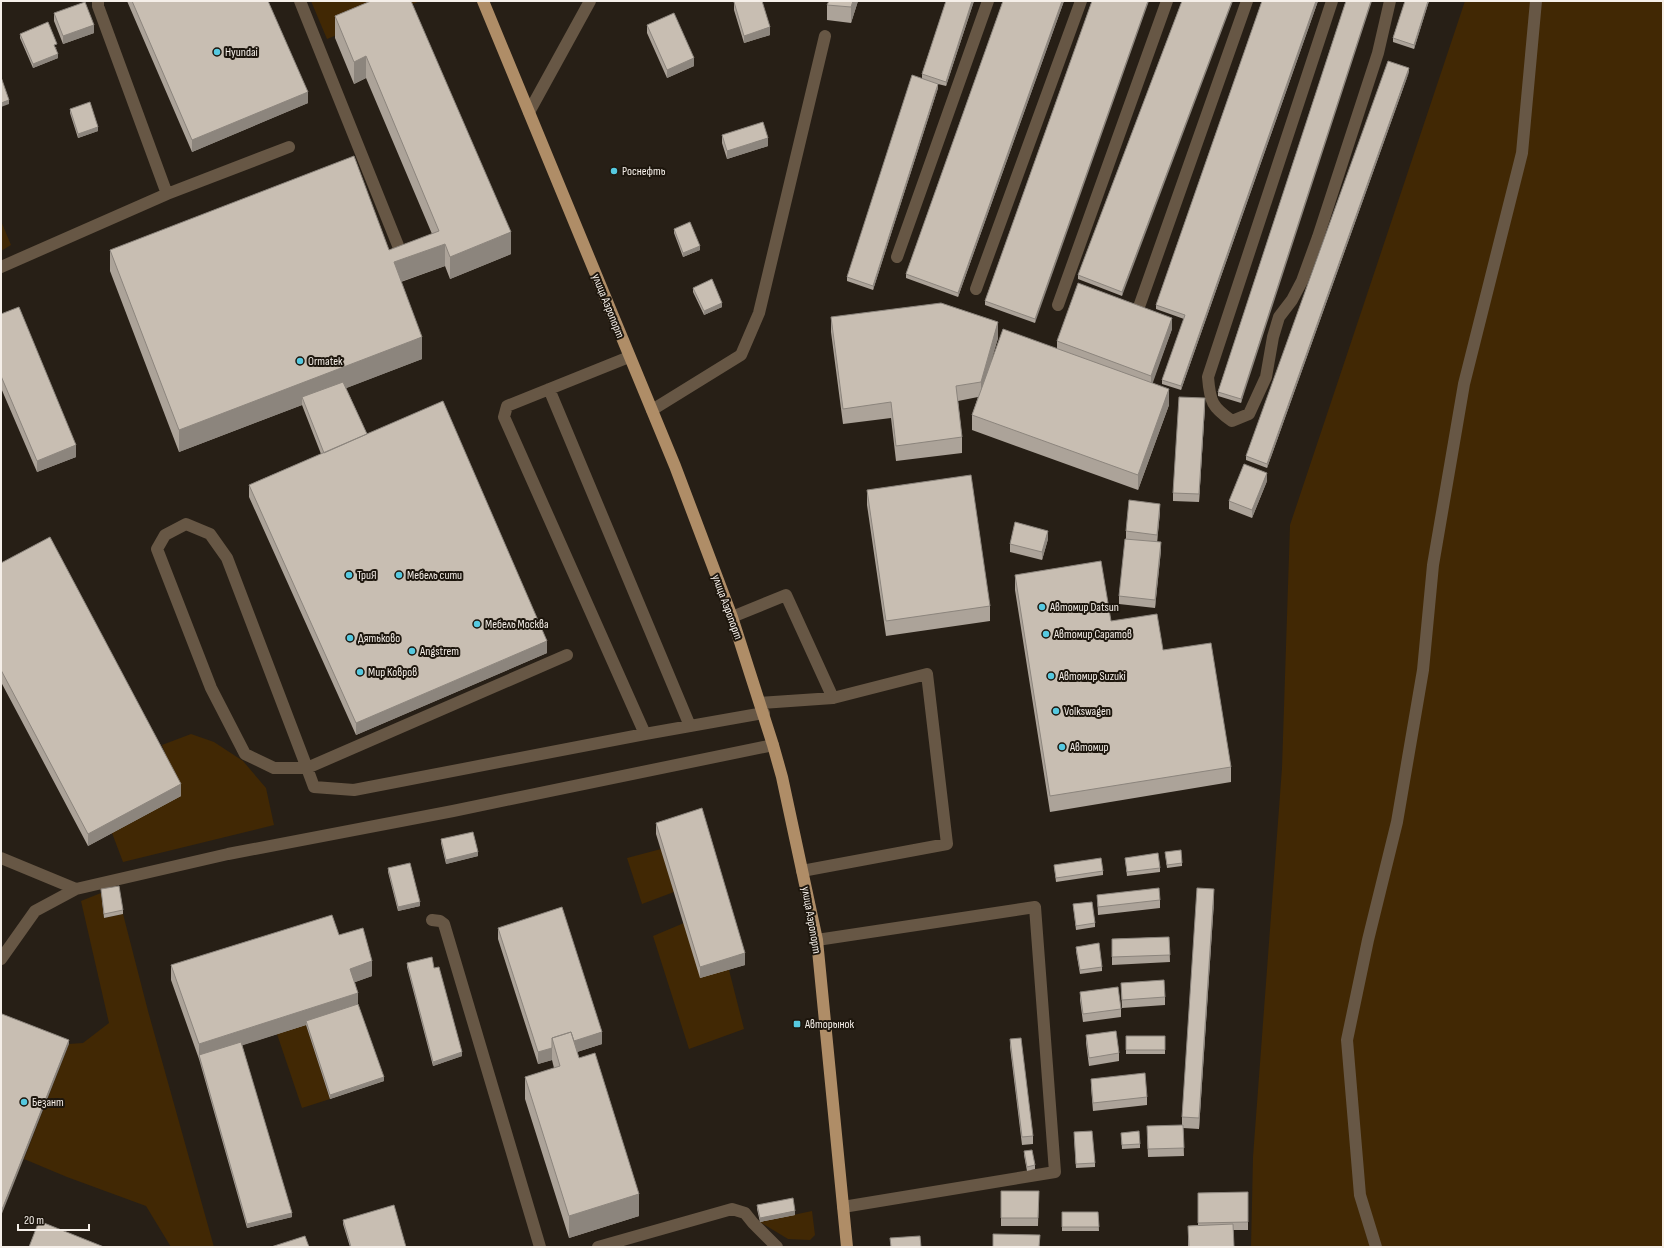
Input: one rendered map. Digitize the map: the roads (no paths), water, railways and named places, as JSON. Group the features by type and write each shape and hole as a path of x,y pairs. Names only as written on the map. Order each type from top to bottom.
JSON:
{"main road":[{"name":"улица Аэропорт","path":"484,1 629,358 675,466 732,617 773,745 782,778 817,940 847,1247"}],"lane":[{"path":"98,1 98,6 167,194"},
{"path":"300,1 401,253"},
{"path":"529,112 590,1"},
{"path":"897,257 988,1"},
{"path":"976,289 1080,1"},
{"path":"1058,305 1167,1"},
{"path":"1140,304 1247,1"},
{"path":"1332,1 1208,377 1210,397 1218,411 1232,421 1249,414 1266,377 1273,337 1279,317 1292,300 1302,281 1318,237 1378,53 1390,1"},
{"path":"1376,1247 1360,1195 1347,1040 1368,940 1397,822 1423,670 1433,565 1464,384 1522,153 1536,1"},
{"path":"652,410 741,355 759,313 825,36"},
{"path":"1,267 167,194 289,147"},
{"path":"629,358 507,406 504,417 645,734"},
{"path":"549,389 690,726"},
{"path":"567,655 306,768 274,768 244,754 211,688 156,549 165,534 186,524 210,534 227,558 306,768 314,787 354,790 690,726 762,708 833,698 927,674 946,844 802,871"},
{"path":"732,617 786,595 833,698"},
{"path":"1,959 35,911 76,889 228,854 453,811 773,745"},
{"path":"1,858 76,889"},
{"path":"817,940 1035,907 1055,1172 843,1207"},
{"path":"432,920 440,921 444,924 540,1247"},
{"path":"598,1247 732,1209 745,1213 777,1247"}],"place":[{"name":"Hyundai","path":"217,52"},
{"name":"Роснефть","path":"614,171"},
{"name":"Ormatek","path":"300,361"},
{"name":"ТриЯ","path":"349,575"},
{"name":"Мебель сити","path":"399,575"},
{"name":"Автомир Datsun","path":"1042,607"},
{"name":"Мебель Москва","path":"477,624"},
{"name":"Автомир Саратов","path":"1046,634"},
{"name":"Дятьково","path":"350,638"},
{"name":"Angstrem","path":"412,651"},
{"name":"Мир Ковров","path":"360,672"},
{"name":"Автомир Suzuki","path":"1051,676"},
{"name":"Volkswagen","path":"1056,711"},
{"name":"Автомир","path":"1062,747"},
{"name":"Авторынок","path":"797,1024"},
{"name":"Безант","path":"24,1102"}]}
